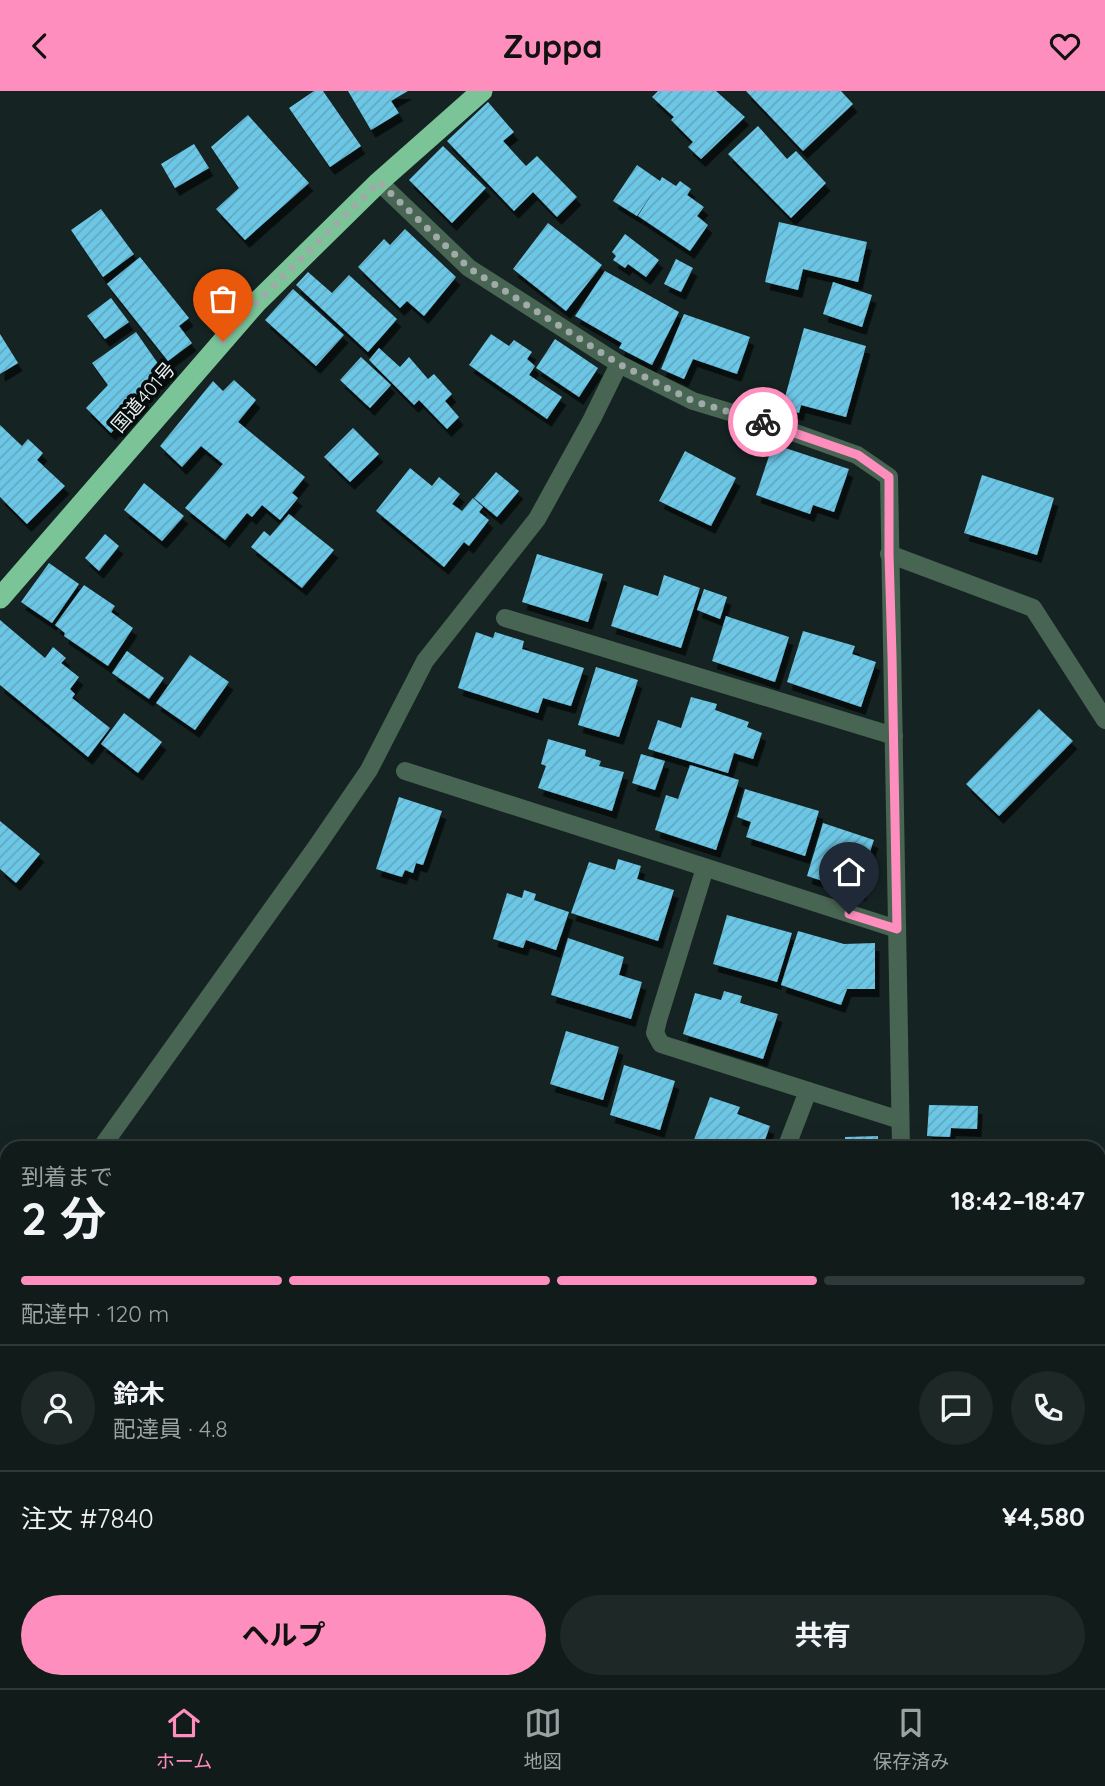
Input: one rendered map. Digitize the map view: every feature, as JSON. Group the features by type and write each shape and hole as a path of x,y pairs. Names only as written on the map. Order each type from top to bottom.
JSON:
{"highway":[{"name":"国道401号","path":"0,598 256,303 379,182 482,91"}],"street":[{"path":"379,182 469,268 619,364 693,401 774,425 858,455 889,477 901,1141"},
{"path":"105,1141 369,770 425,661 537,519 619,364"},
{"path":"889,554 1033,608 1105,720"},
{"path":"505,618 894,736"},
{"path":"405,771 897,929"},
{"path":"705,868 655,1033 661,1044 900,1120"},
{"path":"789,1141 808,1091"}],"building":[{"path":"314,91 323,91 361,146 330,167 289,108"},
{"path":"348,91 408,91 391,101 399,113 371,130"},
{"path":"658,91 716,91 745,117 701,159 688,147 693,142 671,120 674,117 652,97"},
{"path":"746,91 841,91 853,104 803,151"},
{"path":"488,102 514,132 503,141 526,166 537,156 577,197 557,217 533,192 514,211 447,141"},
{"path":"248,115 309,183 245,240 216,209 239,188 211,147"},
{"path":"758,126 787,159 796,151 826,183 791,218 728,154"},
{"path":"194,144 209,168 175,188 161,164"},
{"path":"443,146 486,188 452,223 409,180"},
{"path":"637,165 660,181 662,177 676,186 680,181 691,189 687,195 704,207 697,216 708,225 690,251 638,216 655,189 637,216 613,201"},
{"path":"101,209 134,254 103,277 71,230"},
{"path":"779,222 867,242 858,282 803,269 798,290 765,282"},
{"path":"548,223 602,265 566,311 513,269"},
{"path":"405,229 456,277 424,316 407,301 400,308 358,267 384,239 390,245"},
{"path":"625,234 659,260 646,277 628,264 625,268 613,260 616,256 612,252"},
{"path":"140,257 189,318 179,326 192,343 168,361 107,284"},
{"path":"676,259 693,268 681,292 664,284"},
{"path":"605,271 679,312 652,365 619,348 622,343 575,316"},
{"path":"308,272 332,293 349,275 397,319 368,352 296,285"},
{"path":"833,282 872,295 862,327 823,314"},
{"path":"293,289 344,335 316,366 265,320"},
{"path":"111,298 129,322 105,339 87,316"},
{"path":"684,314 750,337 737,374 693,359 684,379 661,369"},
{"path":"804,328 866,346 846,417 801,405 799,413 782,408"},
{"path":"136,332 166,375 134,397 139,403 111,433 86,408 108,385 92,363"},
{"path":"0,334 18,363 0,374"},
{"path":"491,334 509,346 514,340 532,352 527,359 535,366 529,375 562,397 547,419 469,365"},
{"path":"555,339 598,368 579,397 536,368"},
{"path":"379,348 400,367 409,357 428,379 434,374 452,394 445,401 459,417 447,429 419,400 414,405 369,360"},
{"path":"361,357 391,385 370,408 340,380"},
{"path":"234,380 256,400 238,422 305,477 292,493 298,498 280,520 262,505 252,517 247,513 225,540 185,508 223,464 201,446 182,467 160,446 213,381 223,391"},
{"path":"0,425 22,446 28,439 43,453 37,460 65,486 27,524 0,497"},
{"path":"353,428 379,454 350,482 324,457"},
{"path":"773,444 849,469 834,512 813,505 810,514 756,495"},
{"path":"685,451 736,478 711,526 659,501"},
{"path":"410,468 432,486 439,477 460,494 452,504 462,511 473,498 483,507 479,512 489,520 469,546 464,542 444,567 376,511"},
{"path":"496,472 519,491 497,517 474,498"},
{"path":"982,475 1054,498 1037,555 964,533"},
{"path":"144,483 184,516 162,541 124,510"},
{"path":"289,514 334,550 302,588 251,547 264,531 270,536"},
{"path":"105,534 119,546 99,571 85,558"},
{"path":"537,554 603,574 588,622 522,602"},
{"path":"49,563 79,584 52,623 21,602"},
{"path":"664,575 700,588 681,648 611,626 624,585 658,596"},
{"path":"84,585 115,606 111,612 133,628 108,666 64,636 65,633 55,625"},
{"path":"704,589 727,597 720,619 697,610"},
{"path":"726,616 789,637 775,682 712,661"},
{"path":"0,620 45,658 53,647 66,658 61,663 79,677 70,689 75,694 72,698 110,728 88,757 0,685"},
{"path":"803,631 855,646 852,654 876,662 861,707 787,682"},
{"path":"476,632 493,638 495,632 524,641 522,649 584,668 571,706 543,698 538,713 458,688"},
{"path":"127,651 164,678 149,699 112,673"},
{"path":"190,655 229,682 195,730 156,703"},
{"path":"596,667 638,680 619,737 578,725"},
{"path":"691,697 717,704 715,710 749,722 747,727 762,733 753,759 734,753 728,773 648,749 658,720 681,728"},
{"path":"1039,709 1073,741 999,816 966,784"},
{"path":"124,713 162,742 138,773 101,744"},
{"path":"548,739 586,750 585,756 601,761 599,766 624,772 612,811 538,788 546,766 541,764"},
{"path":"641,754 665,761 655,790 632,783"},
{"path":"690,765 739,780 716,850 655,830 666,795 678,799"},
{"path":"745,789 819,811 805,856 746,837 751,822 737,817"},
{"path":"399,797 442,811 423,865 416,863 413,873 405,870 402,877 376,869"},
{"path":"0,821 40,854 16,883 0,869"},
{"path":"823,823 874,840 865,866 869,867 861,893 807,876"},
{"path":"618,859 641,866 637,879 674,890 658,941 571,913 589,862 615,870"},
{"path":"524,890 536,894 534,900 569,912 556,950 526,940 523,948 493,939 507,893 522,898"},
{"path":"727,915 792,933 777,982 713,964"},
{"path":"798,931 844,944 875,943 875,989 847,989 841,1005 781,985"},
{"path":"568,938 624,957 619,975 642,982 631,1019 551,995"},
{"path":"724,991 742,996 740,1003 778,1014 763,1059 683,1034 695,993 721,1000"},
{"path":"566,1031 619,1047 603,1100 550,1084"},
{"path":"624,1065 675,1081 660,1130 610,1115"},
{"path":"710,1097 740,1107 737,1114 770,1126 765,1141 694,1141"},
{"path":"929,1105 978,1106 977,1129 951,1128 950,1137 927,1136"},
{"path":"878,1136 878,1141 845,1141 845,1137"}],"way so far":[{"path":"223,341 256,303 379,182 469,268 619,364 693,401 763,422"}],"route":[{"path":"763,422 858,455 889,477 897,929 849,914"}]}
